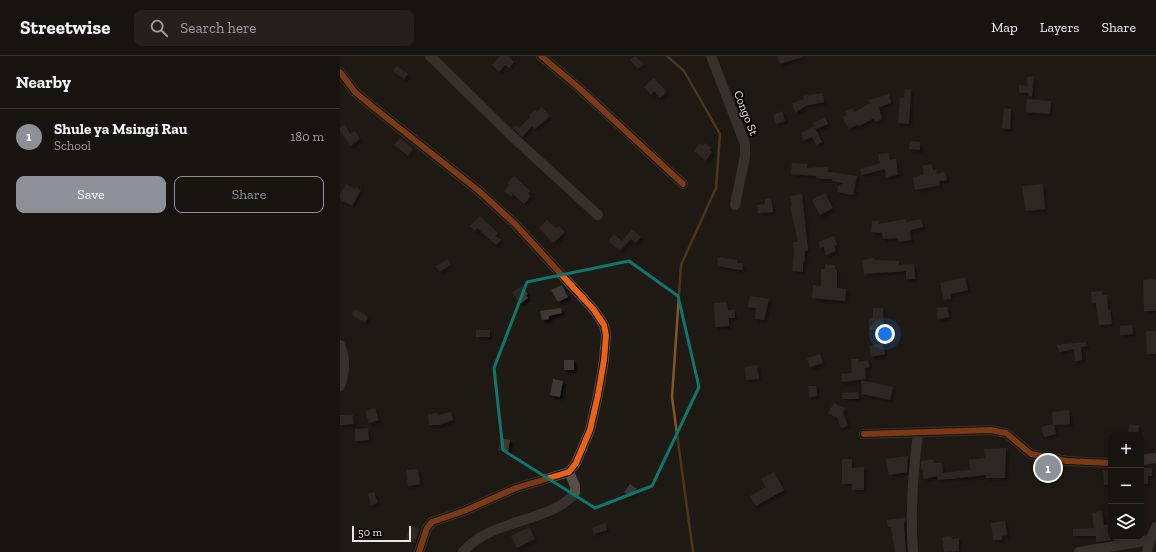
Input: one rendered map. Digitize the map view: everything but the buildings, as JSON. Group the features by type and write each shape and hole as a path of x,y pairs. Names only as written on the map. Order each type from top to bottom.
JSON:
{"street":[{"path":"430,56 516,140 598,215"},
{"path":"541,56 580,88 683,184"},
{"name":"Congo St","path":"711,56 745,144 745,156 736,205"},
{"path":"340,72 355,92 479,191 515,224 594,310 604,325 606,335 604,360 590,430 576,463 569,472 516,488 464,511 432,522 427,528 419,552"},
{"path":"340,345 345,357 340,386"},
{"path":"864,434 991,430 1006,434 1031,454 1038,456 1067,461 1108,463"},
{"path":"913,552 913,469 918,433"},
{"path":"1144,460 1156,458"},
{"path":"463,552 469,544 506,524 562,505 575,494 575,486 569,472"},
{"path":"1147,552 1150,540 1156,527"},
{"path":"1079,552 1150,540"}],"highlighted area":[{"path":"629,261 678,296 699,387 652,486 595,508 503,450 494,368 527,282"}],"waterway":[{"path":"667,56 684,71 720,134 716,188 681,265 672,397 693,552"}],"cycle path":[{"path":"541,56 579,88 683,184"},
{"path":"340,72 355,92 479,191 515,224 594,310 604,325 606,335 604,360 590,430 576,463 569,472 516,488 464,511 432,522 427,528 419,552"},
{"path":"864,434 991,430 1006,433 1031,454 1067,461 1108,463"}],"place":[{"name":"Shule ya Msingi Rau","path":"1048,468"}]}
